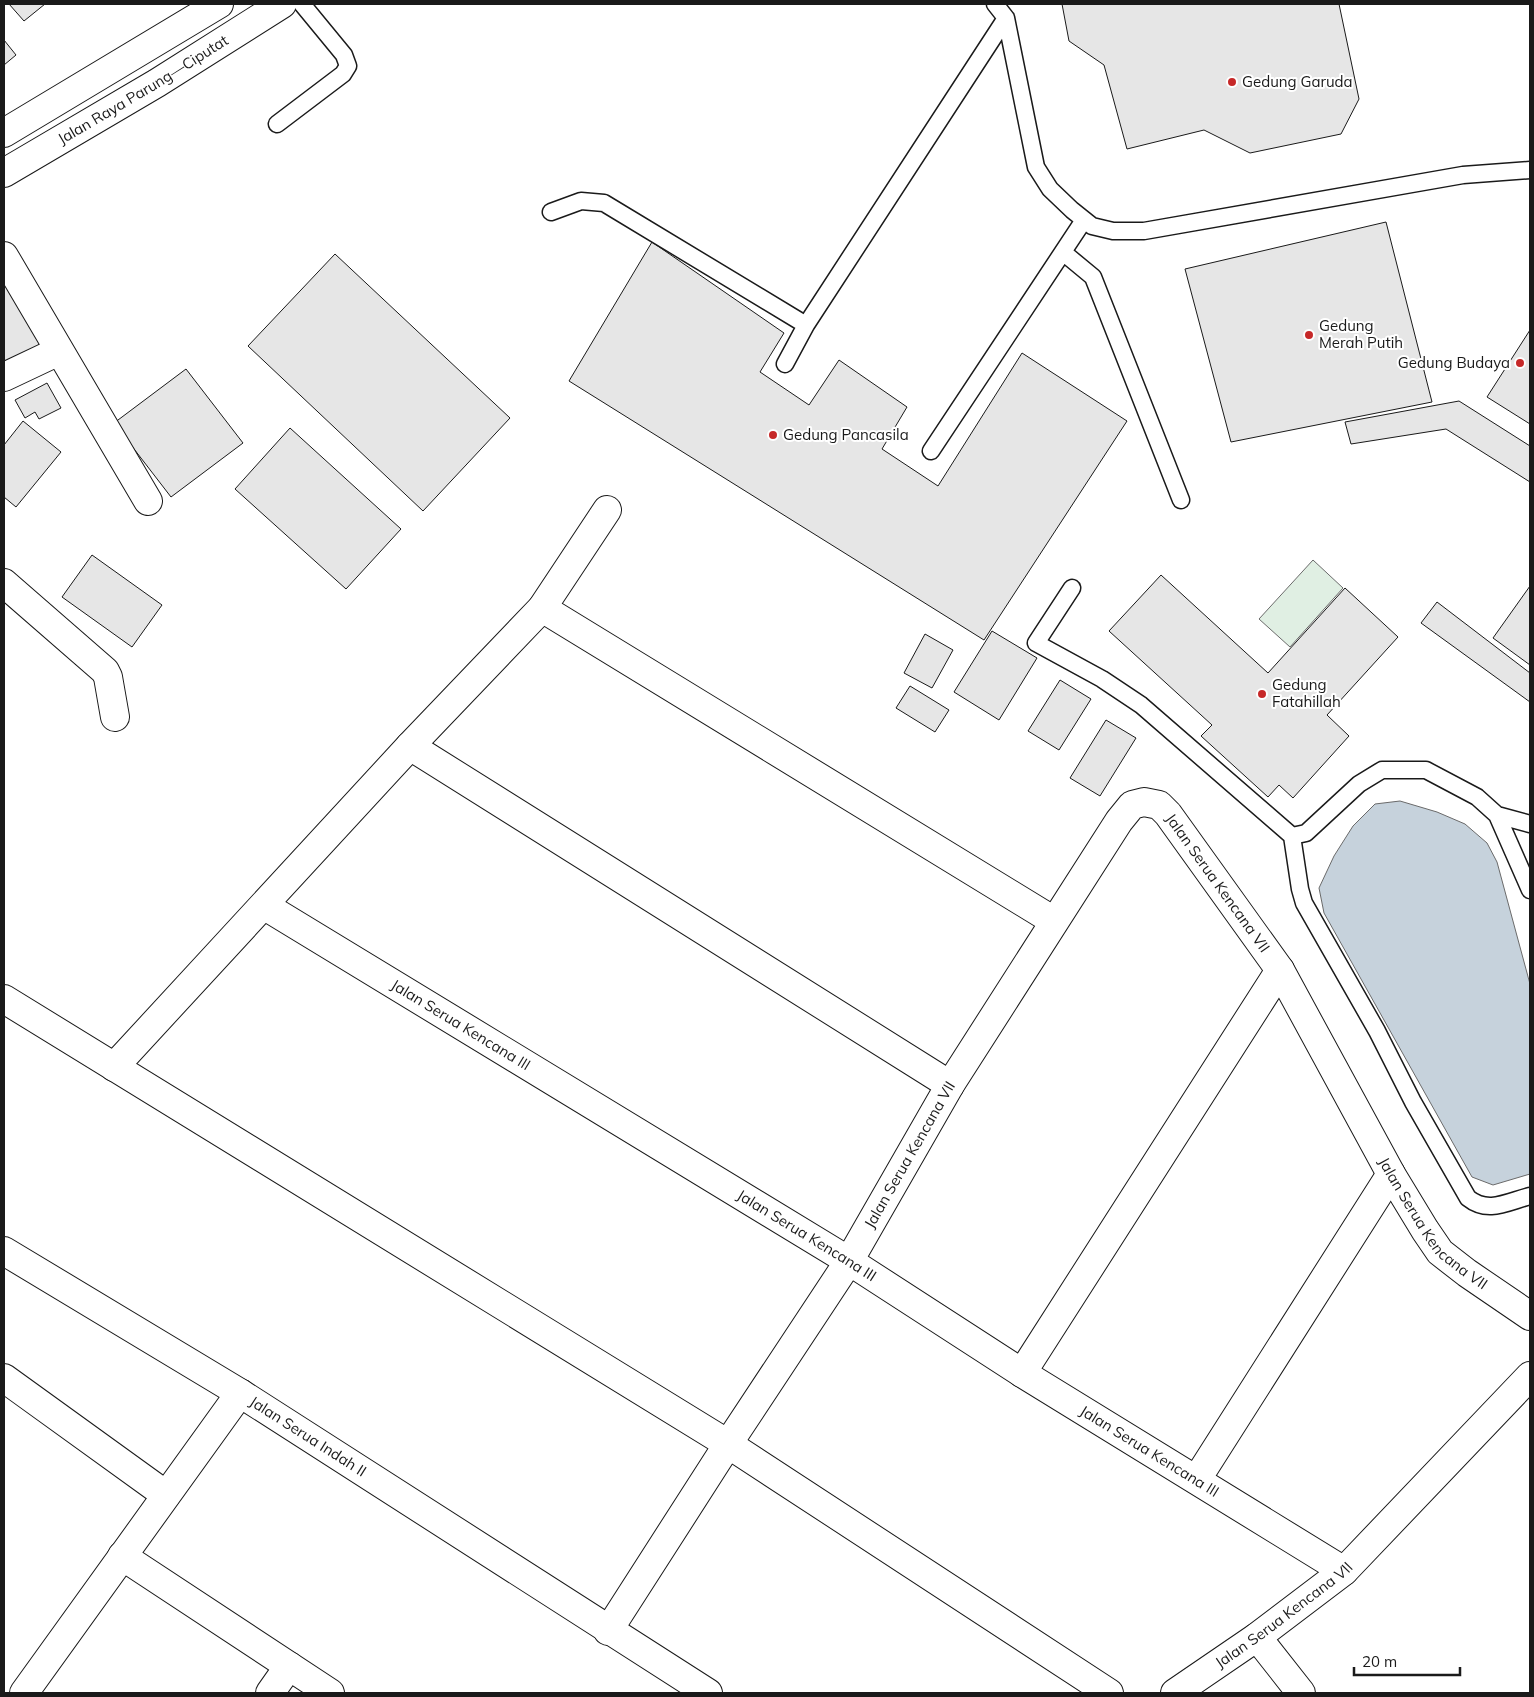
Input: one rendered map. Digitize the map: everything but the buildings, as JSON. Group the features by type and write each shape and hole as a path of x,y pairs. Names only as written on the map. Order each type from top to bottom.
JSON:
{"main road":[{"path":"4,133 219,4"},
{"name":"Jalan Raya Parung—Ciputat","path":"4,173 157,83 282,4"},
{"path":"4,256 148,501"},
{"path":"4,377 59,351"},
{"path":"114,1067 265,906 410,746 542,608 607,510"},
{"path":"4,583 105,671 108,677 115,716"},
{"path":"542,608 1054,921"},
{"path":"410,746 950,1085"},
{"name":"Jalan Serua Kencana VII","path":"608,1631 728,1444 849,1261 950,1085 1119,821 1132,805 1144,802 1159,805 1168,814 1280,970 1391,1174 1440,1252 1530,1316"},
{"name":"Jalan Serua Kencana III","path":"265,906 849,1261 1022,1373 1344,1571"},
{"path":"1022,1373 1280,970"},
{"path":"4,999 728,1444 1109,1693"},
{"path":"1197,1479 1391,1174"},
{"name":"Jalan Serua Indah II","path":"4,1252 240,1393 608,1631"},
{"name":"Jalan Serua Kencana VII","path":"1175,1693 1257,1637 1344,1571 1530,1376"},
{"path":"4,1378 166,1495"},
{"path":"24,1693 240,1393"},
{"path":"122,1556 330,1693"},
{"path":"608,1631 700,1691"},
{"path":"1257,1637 1301,1693"},
{"path":"270,1693 289,1666"}],"lane":[{"path":"278,124 343,74 348,66 344,55 302,4"},
{"path":"995,4 1006,18 1036,167 1050,188 1092,226 1113,231 1144,231 1463,174 1530,170"},
{"path":"785,364 806,325 1006,18"},
{"path":"551,212 581,201 604,203 806,325"},
{"path":"931,451 1084,220"},
{"path":"1064,252 1092,278 1182,500"},
{"path":"1072,588 1036,643 1102,679 1141,705 1292,836 1304,903 1377,1031 1412,1102 1468,1198 1485,1208 1530,1196"},
{"path":"1292,836 1306,833 1359,784 1382,770 1426,770 1477,798 1497,815 1530,824"},
{"path":"1497,815 1530,890"}],"green space":[{"path":"1313,560 1343,588 1290,647 1259,619"}],"shaded area":[{"path":"1400,801 1437,812 1465,824 1487,843 1497,862 1530,984 1530,1174 1493,1185 1472,1177 1324,913 1319,888 1334,856 1353,826 1375,804"}],"place":[{"name":"Gedung Garuda","path":"1232,82"},
{"name":"Gedung Merah Putih","path":"1309,335"},
{"name":"Gedung Budaya","path":"1520,363"},
{"name":"Gedung Pancasila","path":"773,435"},
{"name":"Gedung Fatahillah","path":"1262,694"}]}
